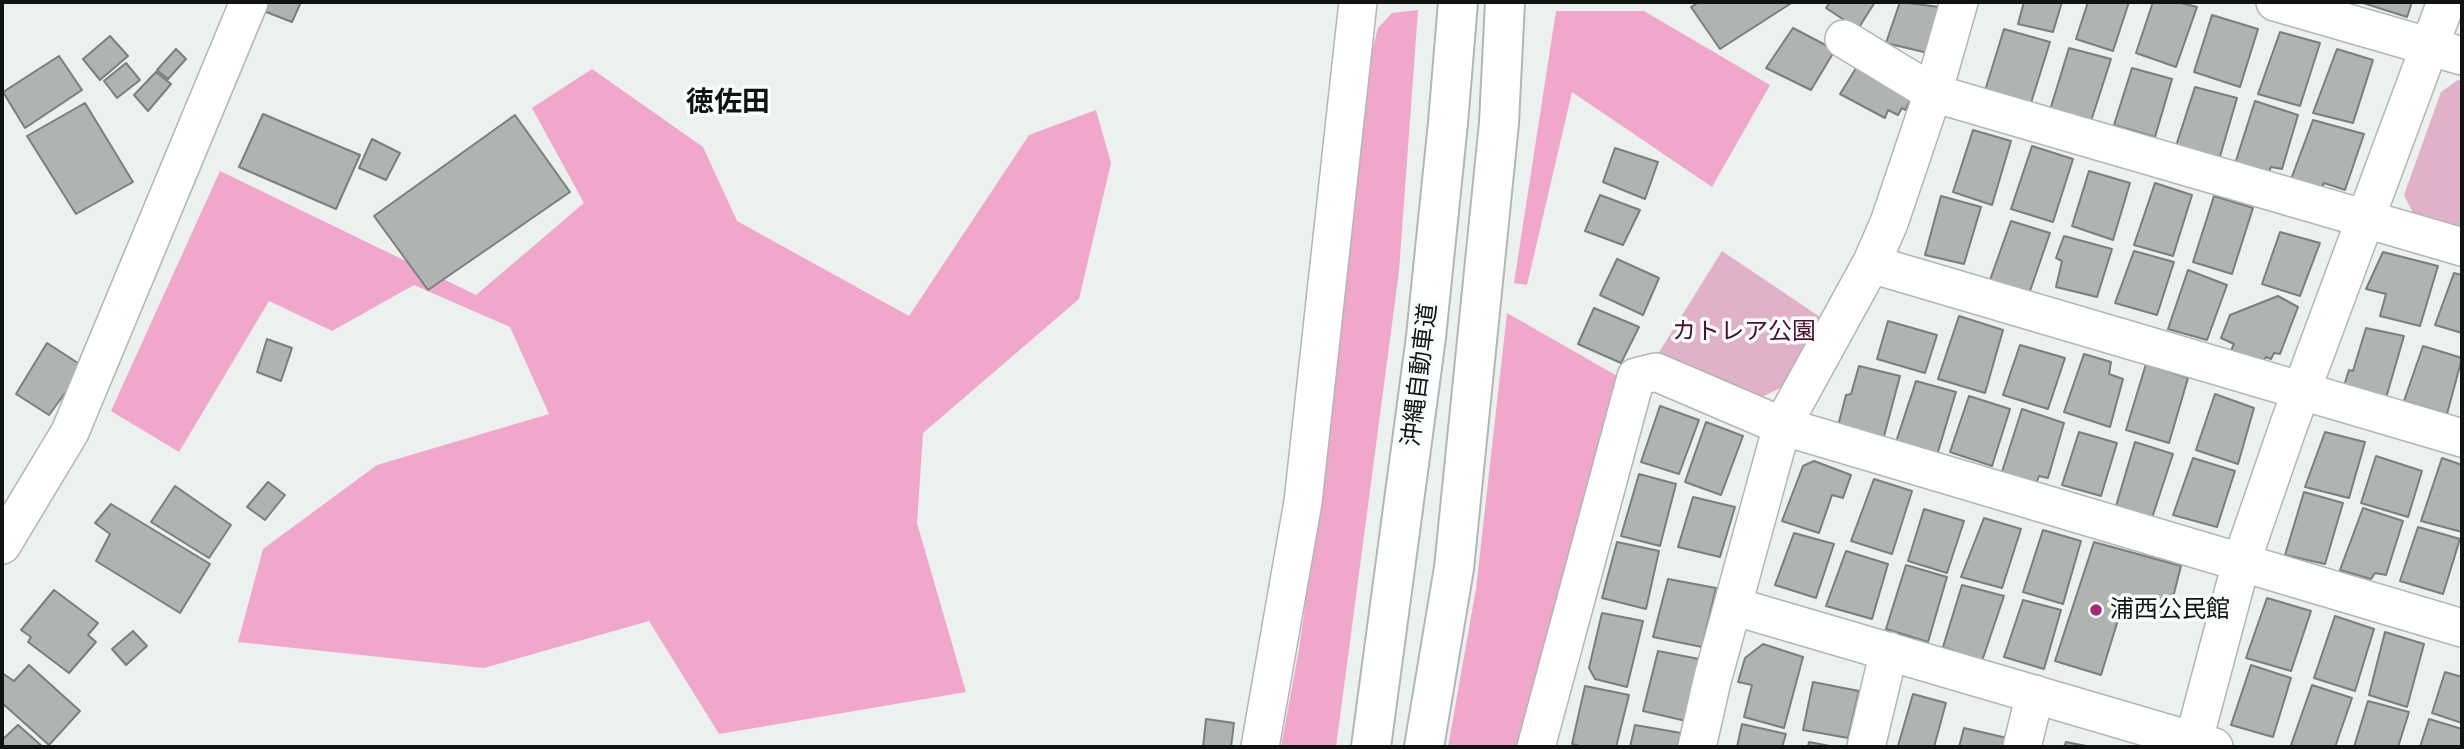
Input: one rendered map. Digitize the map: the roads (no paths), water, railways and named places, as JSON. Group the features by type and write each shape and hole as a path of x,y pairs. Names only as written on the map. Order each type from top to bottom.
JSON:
{"highway":[{"name":"沖縄自動車道","path":"1371,747 1426,337 1458,2"},
{"path":"1424,747 1454,568 1499,123 1505,2"}],"street":[{"path":"2,545 70,432 249,2"},
{"path":"1259,747 1303,502 1358,2"},
{"path":"1697,747 1782,426 1871,264 1889,223 1933,93 1959,2"},
{"path":"2275,2 2446,51"},
{"path":"1733,606 2035,694 2200,746 2241,564 2365,218 2446,51 2446,2"},
{"path":"1844,39 1933,93 2462,247"},
{"path":"1871,264 2462,438"},
{"path":"1536,747 1636,377 1656,372 1782,426 2462,628"},
{"path":"1866,747 1889,652"},
{"path":"2022,747 2035,694"}],"place":[{"name":"浦西公民館","path":"2096,610"}],"district":[{"name":"徳佐田","path":"728,103"}],"park label":[{"name":"カトレア公園","path":"1744,332"}]}
